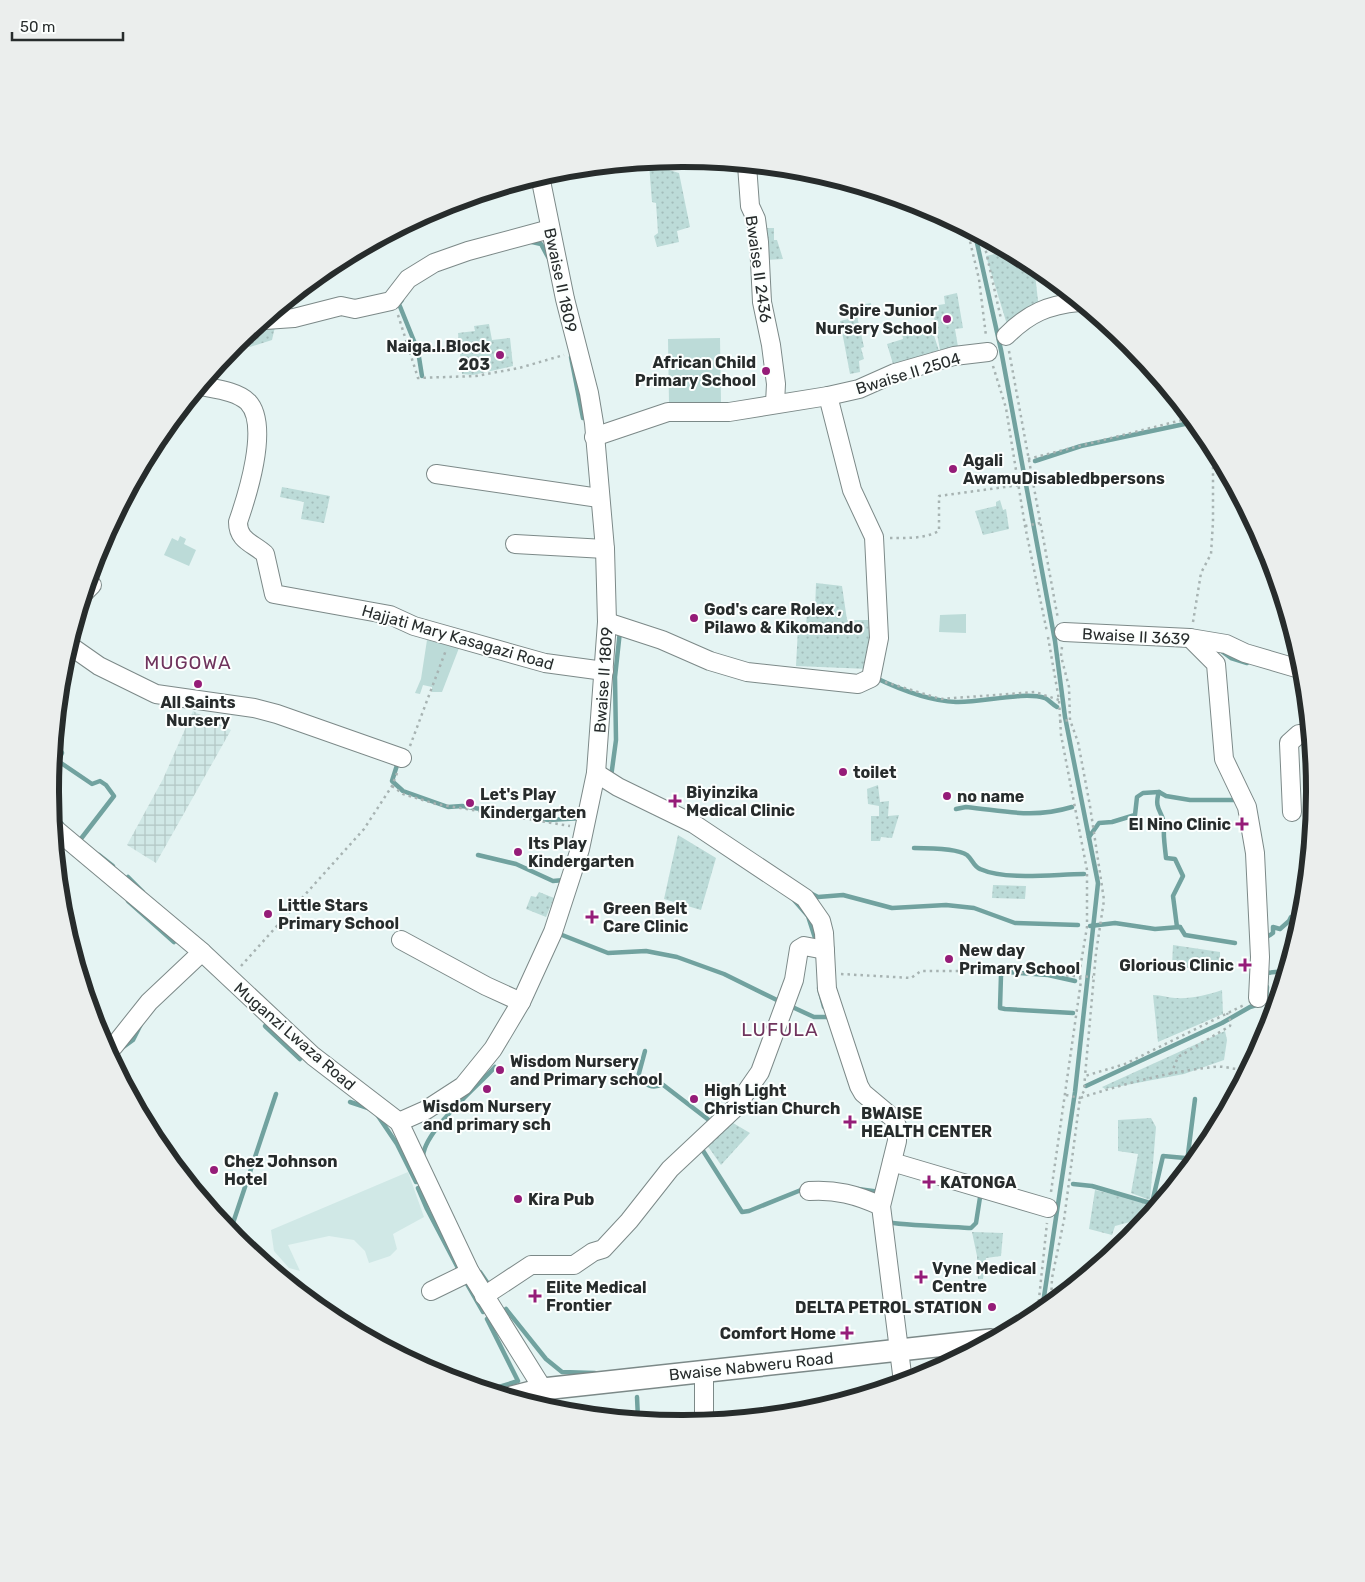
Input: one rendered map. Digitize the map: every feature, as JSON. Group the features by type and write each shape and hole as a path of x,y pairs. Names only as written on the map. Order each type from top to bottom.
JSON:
{"main road":[{"name":"Bwaise Nabweru Road","path":"524,1394 543,1389 973,1342"}],"street":[{"name":"Bwaise II 2436","path":"747,171 750,206 756,219 759,242 762,302 771,345 776,384 776,403"},
{"name":"Bwaise II 1809","path":"399,1122 426,1110 463,1086 492,1049 521,1002 553,932 580,849 596,773 607,622 605,549 589,393 577,351 542,184"},
{"path":"274,319 294,318 341,306 355,308 391,301 408,279 434,263 468,251 550,228"},
{"path":"1006,336 1034,314 1053,304 1070,303"},
{"name":"Bwaise II 2504","path":"594,438 668,412 729,412 828,396 859,389 895,373 954,356 988,352"},
{"name":"Hajjati Mary Kasagazi Road","path":"207,388 240,396 249,403 254,418 257,454 238,522 238,532 244,540 265,554 274,594 390,614 414,626 452,636 481,647 545,663 604,671"},
{"path":"607,622 662,640 710,661 747,672 858,684 872,676 879,638 874,538 852,490 828,396"},
{"path":"436,474 599,498"},
{"path":"515,544 605,549"},
{"name":"Bwaise II 3639","path":"1064,632 1190,638 1226,644 1294,667"},
{"path":"1190,638 1216,664 1224,758 1247,807 1255,853 1260,957 1258,998"},
{"path":"75,650 99,666 156,694 254,708 277,714 402,758"},
{"path":"1292,812 1289,743 1299,734 1303,734"},
{"path":"596,773 618,787 694,824 805,898 821,920 831,1000 837,1013 860,1086 863,1093 894,1119 896,1126 897,1141 881,1206 902,1374"},
{"name":"Muganzi Lwaza Road","path":"60,833 202,952 313,1056 399,1122 470,1272 543,1389"},
{"path":"401,940 486,986 521,1002"},
{"path":"484,1296 531,1265 574,1264 603,1248 629,1221 670,1169 735,1108 760,1072 794,980 799,949 804,946 825,950"},
{"path":"114,1046 149,1002 202,952"},
{"path":"892,1162 1048,1208"},
{"path":"809,1191 826,1190 856,1195 881,1206"},
{"path":"431,1292 470,1272"},
{"path":"704,1371 704,1414"}],"path":[{"path":"969,238 979,279 988,352 1006,408 1020,485 1025,526 1040,592 1059,700 1059,722 1087,870 1087,927 1079,975 1081,981 1066,1095 1048,1208 1038,1303"},
{"path":"985,246 996,301 1006,336 1058,620 1064,632"},
{"path":"391,301 400,320 418,378 476,376 519,368 577,351"},
{"path":"1028,459 1183,420"},
{"path":"1190,638 1201,573 1210,554 1213,522 1212,462"},
{"path":"874,538 915,538 932,534 938,530 939,496 1020,485"},
{"path":"1025,526 1040,523"},
{"name":"Bwaise II 3639","path":"1051,1294 1052,1278 1064,1220 1080,1098 1084,1091 1094,977 1104,900 1078,742 1070,720 1069,687 1061,656 1064,632"},
{"path":"230,979 364,829 392,786 402,758 412,742 452,636"},
{"path":"872,676 904,689 941,699 1035,692 1059,700"},
{"path":"1059,722 1070,720"},
{"path":"392,786 403,794 436,804 584,828"},
{"path":"827,975 866,974 911,978 921,971 986,971 1094,977"},
{"path":"1085,1076 1125,1064 1258,998"},
{"path":"1171,1074 1178,1057 1230,1026 1232,1022 1227,1013"},
{"path":"1066,1095 1080,1098 1141,1079 1215,1066 1241,1070"}],"shaded area":[{"path":"662,168 679,173 690,227 677,231 679,242 657,247 654,236 658,233 656,203 652,202 649,169"},
{"path":"761,228 774,228 774,240 777,240 783,259 766,260"},
{"path":"998,253 1035,277 1039,310 1009,331 986,256"},
{"path":"957,293 963,328 955,329 958,347 940,350 932,306 945,304 944,296"},
{"path":"871,303 872,313 857,316 864,347 861,348 864,359 859,361 860,372 850,374 840,321 848,319 847,307"},
{"path":"489,324 492,340 510,338 513,366 473,375 462,374 458,333 475,331 474,326"},
{"path":"931,326 939,351 893,364 887,344 903,339 902,334"},
{"path":"266,327 275,327 272,340 250,347 246,345"},
{"path":"720,338 721,403 669,404 668,339"},
{"path":"282,487 330,496 324,523 301,519 304,502 280,497"},
{"path":"1000,500 1003,510 1006,509 1009,529 983,535 975,511 996,506 996,502"},
{"path":"180,536 186,539 184,544 196,550 189,566 164,555 172,538 178,541"},
{"path":"816,583 842,586 847,620 870,620 869,669 796,666 798,628 806,628 807,611 815,611"},
{"path":"966,614 966,633 939,632 940,615"},
{"path":"427,640 459,648 442,692 432,692 432,687 423,685 420,694 415,693 421,679"},
{"path":"193,711 231,730 156,863 127,845 163,779"},
{"path":"878,785 880,802 889,801 888,816 899,815 892,838 881,837 880,841 871,841 871,816 879,816 879,806 868,804 867,789"},
{"path":"678,835 716,858 701,910 664,899"},
{"path":"993,885 1026,886 1025,899 992,898"},
{"path":"539,892 554,898 546,917 526,909 531,896 536,897"},
{"path":"1173,945 1220,952 1220,972 1172,966"},
{"path":"1222,990 1223,1014 1158,1042 1153,995 1187,998"},
{"path":"1225,1031 1227,1040 1224,1060 1184,1074 1105,1089 1102,1087"},
{"path":"1151,1118 1156,1127 1150,1200 1131,1193 1138,1154 1118,1151 1118,1120"},
{"path":"728,1120 750,1133 721,1165 707,1145"},
{"path":"408,1172 424,1217 393,1234 397,1249 390,1256 369,1263 365,1251 354,1240 329,1236 288,1245 300,1271 289,1268 274,1251 271,1230"},
{"path":"1095,1190 1150,1203 1138,1217 1130,1222 1115,1226 1112,1235 1089,1229"},
{"path":"972,1232 1003,1233 1001,1256 986,1258 983,1279 978,1279 977,1256"}],"waterway":[{"path":"532,242 541,244 548,257"},
{"path":"977,242 1001,350 1055,641 1065,717 1098,883 1075,1092 1044,1299"},
{"path":"402,300 399,304 418,351 422,376"},
{"path":"571,357 583,418"},
{"path":"1035,461 1081,446 1186,424"},
{"path":"611,777 616,740 615,677 620,631"},
{"path":"1220,650 1231,658 1247,663"},
{"path":"876,678 895,687 936,700 966,702 1014,696 1036,696 1045,698 1057,707"},
{"path":"60,750 62,753 60,757"},
{"path":"60,762 92,784 100,781 106,785 114,796 80,840"},
{"path":"398,762 392,781 403,791 448,807 462,806 549,820 583,818"},
{"path":"1159,792 1157,803 1164,821 1166,858 1175,859 1183,876 1173,896 1177,927 1180,927"},
{"path":"1089,837 1099,823 1112,822 1135,815 1137,797 1143,793 1159,792 1166,796 1190,800 1238,800"},
{"path":"956,809 966,807 1007,812 1044,813 1072,807"},
{"path":"914,848 956,851 967,855 978,868 1004,875 1084,874"},
{"path":"99,855 113,866"},
{"path":"478,855 516,864 553,881 564,880"},
{"path":"128,877 143,892"},
{"path":"810,893 818,897 843,895 892,908 946,905 974,908 1015,923 1078,925"},
{"path":"794,900 808,916 816,941"},
{"path":"128,901 174,942"},
{"path":"1264,939 1273,933 1273,927 1280,929 1293,917"},
{"path":"1090,926 1115,923 1155,929 1180,927 1185,935 1235,943"},
{"path":"557,933 608,953 646,951 677,957 724,974 781,1002"},
{"path":"1073,1013 1000,1008 1001,975 1006,972 1048,975 1075,981"},
{"path":"1266,973 1279,972"},
{"path":"1086,1086 1222,1023 1250,1007 1266,1002 1267,987"},
{"path":"819,988 824,1007"},
{"path":"788,1005 814,1017 828,1017 830,1021"},
{"path":"122,1048 133,1040 141,1024"},
{"path":"265,1026 300,1059"},
{"path":"645,1051 638,1077 646,1084 652,1086 662,1084 714,1124"},
{"path":"423,1156 426,1146 442,1122 495,1067"},
{"path":"233,1223 276,1094"},
{"path":"1188,1156 1195,1099"},
{"path":"350,1102 374,1110 397,1144 416,1182"},
{"path":"700,1146 742,1212 749,1211 806,1188"},
{"path":"1153,1200 1163,1156 1185,1159"},
{"path":"1073,1184 1092,1186 1150,1203"},
{"path":"418,1188 459,1270"},
{"path":"858,1189 880,1192"},
{"path":"889,1222 971,1228 976,1223 981,1191"},
{"path":"480,1272 491,1288"},
{"path":"467,1284 483,1312"},
{"path":"506,1309 546,1359 562,1372 595,1373"},
{"path":"487,1319 518,1381 499,1387"},
{"path":"637,1397 638,1413"}],"place":[{"name":"Spire Junior Nursery School","path":"947,319"},
{"name":"Naiga.I.Block 203","path":"500,355"},
{"name":"African Child Primary School","path":"766,371"},
{"name":"Agali AwamuDisabledbpersons","path":"953,469"},
{"name":"God's care Rolex , Pilawo & Kikomando","path":"694,618"},
{"name":"All Saints Nursery","path":"198,684"},
{"name":"toilet","path":"843,772"},
{"name":"no name","path":"947,796"},
{"name":"Biyinzika Medical Clinic","path":"675,801"},
{"name":"Let's Play Kindergarten","path":"470,803"},
{"name":"El Nino Clinic","path":"1242,824"},
{"name":"Its Play Kindergarten","path":"518,852"},
{"name":"Little Stars Primary School","path":"268,914"},
{"name":"Green Belt Care Clinic","path":"592,917"},
{"name":"New day Primary School","path":"949,959"},
{"name":"Glorious Clinic","path":"1245,965"},
{"name":"Wisdom Nursery and Primary school","path":"500,1070"},
{"name":"Wisdom Nursery and primary sch","path":"487,1089"},
{"name":"High Light Christian Church","path":"694,1099"},
{"name":"BWAISE HEALTH CENTER","path":"850,1122"},
{"name":"Chez Johnson Hotel","path":"214,1170"},
{"name":"KATONGA","path":"929,1182"},
{"name":"Kira Pub","path":"518,1199"},
{"name":"Vyne Medical Centre","path":"921,1277"},
{"name":"Elite Medical Frontier","path":"535,1296"},
{"name":"DELTA PETROL STATION","path":"992,1307"},
{"name":"Comfort Home","path":"847,1333"}],"district":[{"name":"MUGOWA","path":"188,662"},
{"name":"LUFULA","path":"780,1029"}]}
